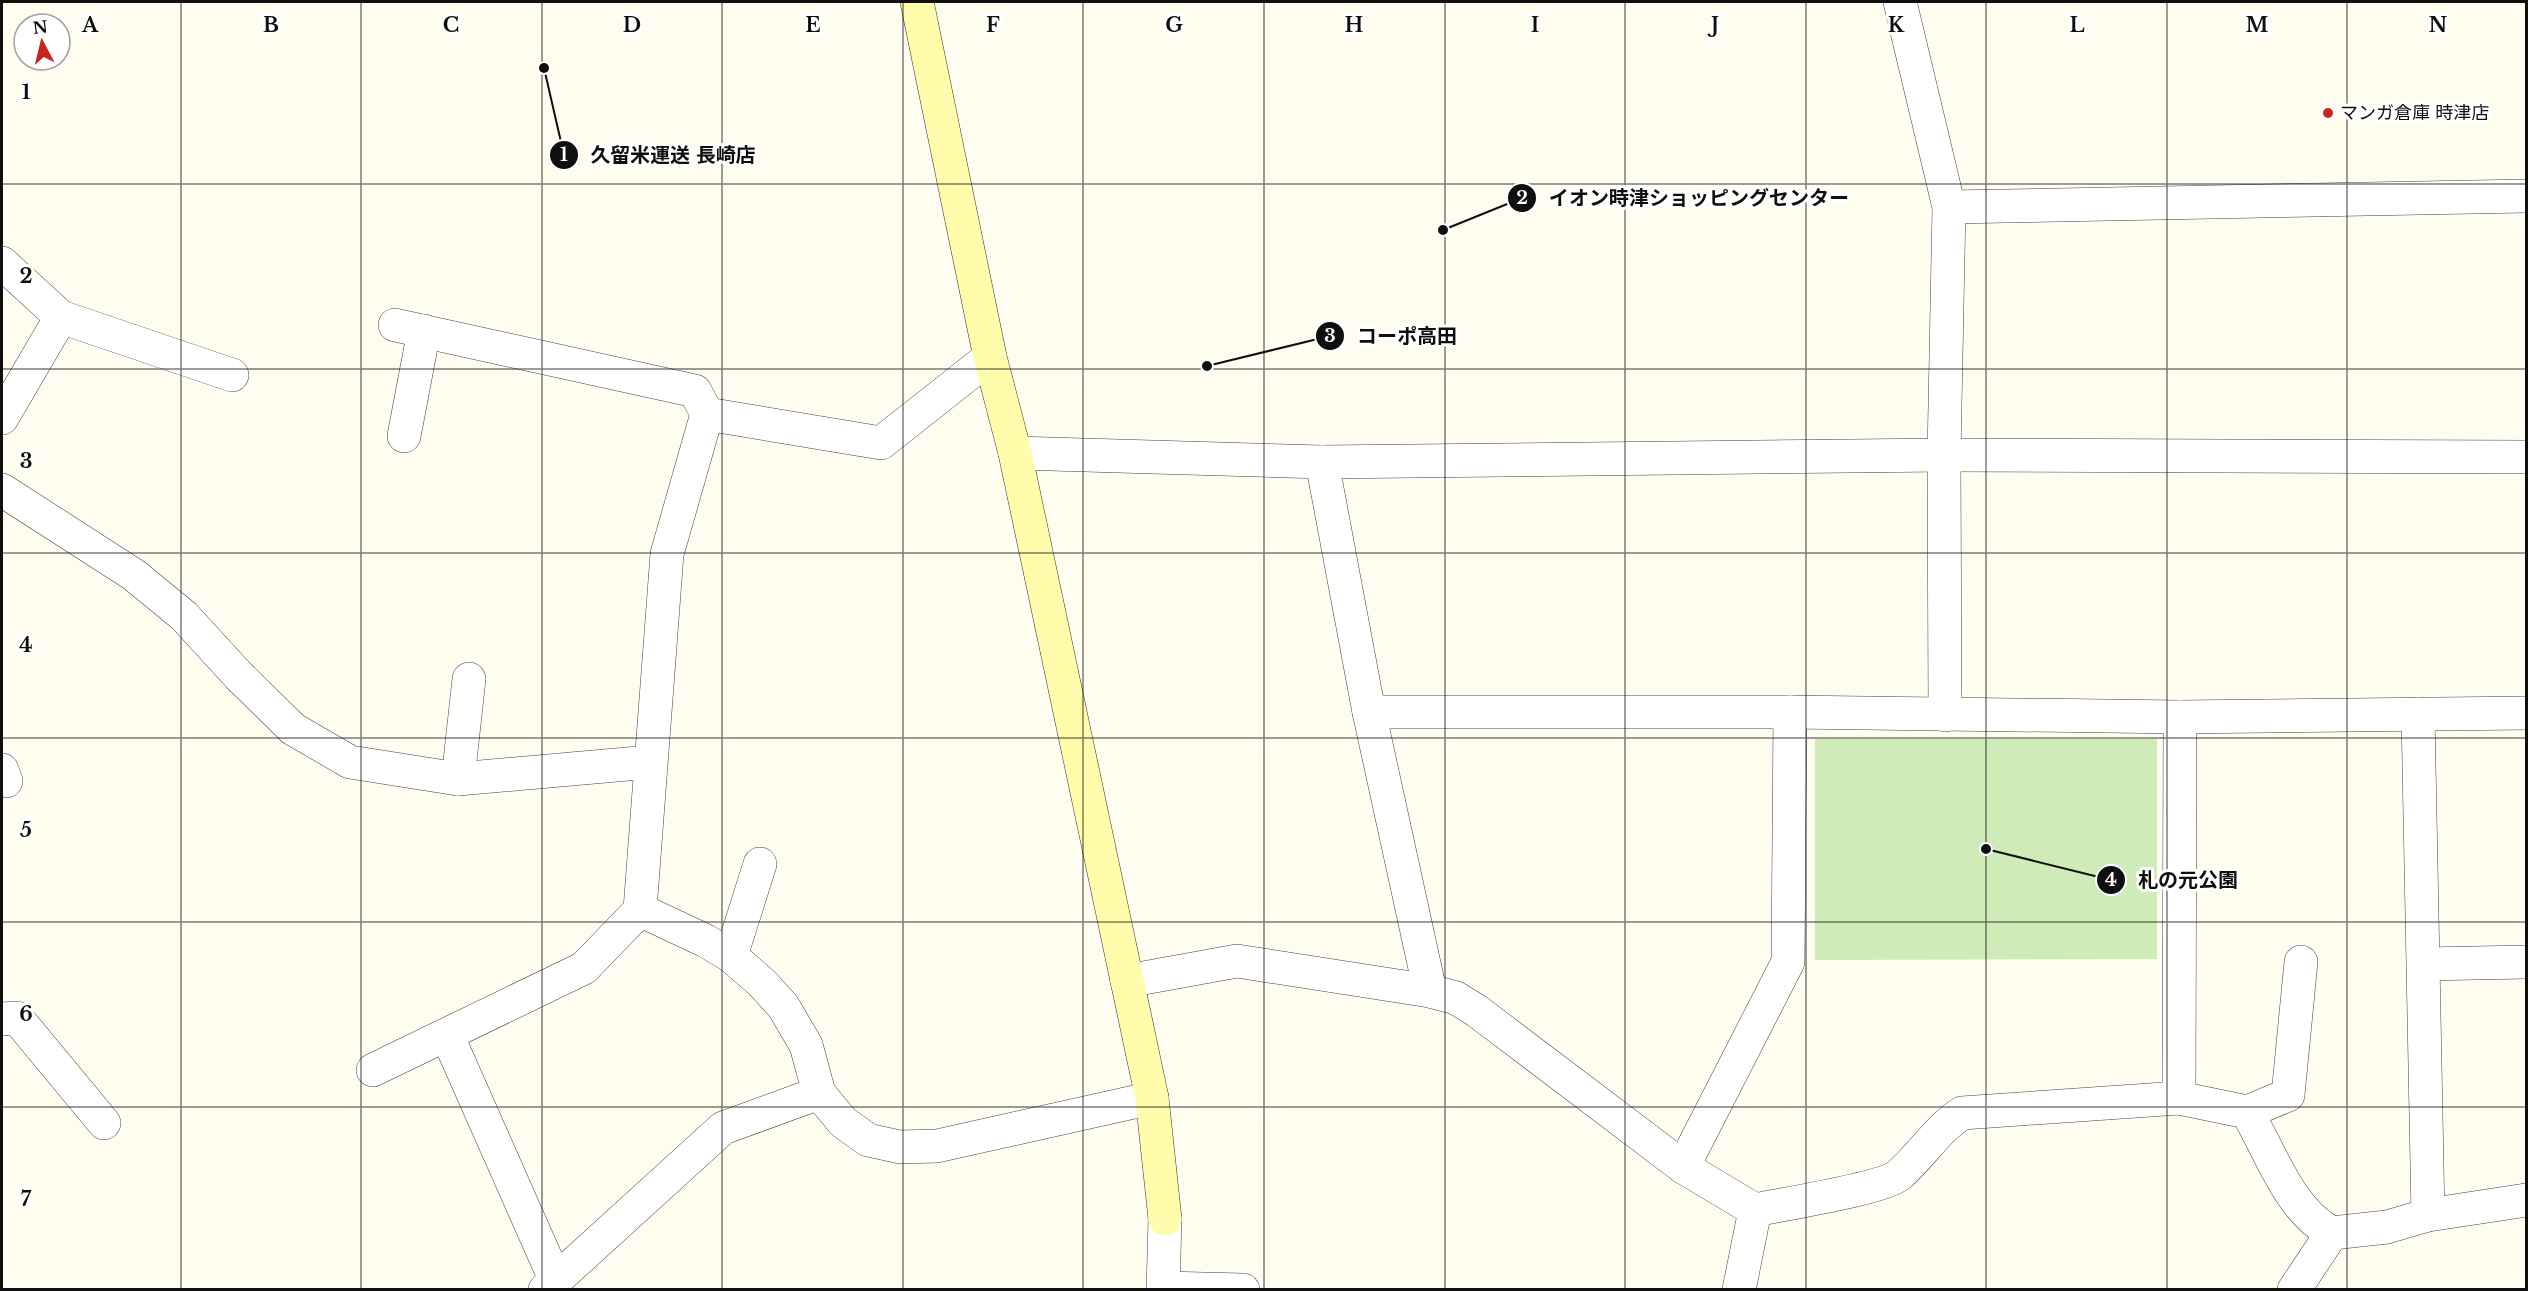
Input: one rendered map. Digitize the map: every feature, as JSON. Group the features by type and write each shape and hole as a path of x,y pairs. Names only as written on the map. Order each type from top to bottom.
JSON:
{"street":[{"path":"917,2 990,357 1015,453 1152,1098 1165,1219 1164,1289 1243,1290"},
{"path":"1900,2 1949,207 1944,455 1945,715"},
{"path":"1949,207 2526,196"},
{"path":"2,263 61,317 232,375"},
{"path":"2,418 61,317"},
{"path":"373,1070 584,968 640,910 667,554 707,414 695,391 410,328 404,435"},
{"path":"707,414 881,443 990,357"},
{"path":"1015,453 1322,462 1944,455 2526,458"},
{"path":"1322,462 1369,712 1430,991"},
{"path":"2,490 134,574 184,616 239,676 294,729 350,762 458,779 651,762"},
{"path":"458,779 469,679"},
{"path":"1369,712 1790,712 2180,717 2526,713"},
{"path":"1683,1167 1788,962 1790,712"},
{"path":"2418,714 2428,1215"},
{"path":"2179,1098 2180,717"},
{"path":"731,956 760,864"},
{"path":"640,910 706,941 731,956 762,983 783,1006 806,1045 819,1093 843,1122 868,1140 900,1147 937,1146 1152,1098"},
{"path":"1127,981 1237,961 1430,991 1455,998 1477,1011 1683,1167 1755,1210 1875,1185 1898,1176 1948,1122 1962,1113 2179,1098 2247,1112 2288,1095 2301,962"},
{"path":"2424,964 2526,963"},
{"path":"2,1019 17,1018 104,1123"},
{"path":"447,1035 550,1284 723,1128 819,1093"},
{"path":"2247,1112 2289,1189 2310,1218 2332,1233 2387,1227 2428,1215 2526,1200"},
{"path":"1739,1290 1755,1210"},
{"path":"2294,1290 2332,1233"}],"green space":[{"path":"1815,739 2157,739 2157,959 1815,960"}],"place":[{"name":"久留米運送 長崎店","path":"544,68"},
{"name":"マンガ倉庫 時津店","path":"2328,113"},
{"name":"イオン時津ショッピングセンター","path":"1443,230"},
{"name":"コーポ高田","path":"1207,366"},
{"name":"札の元公園","path":"1986,849"}]}
